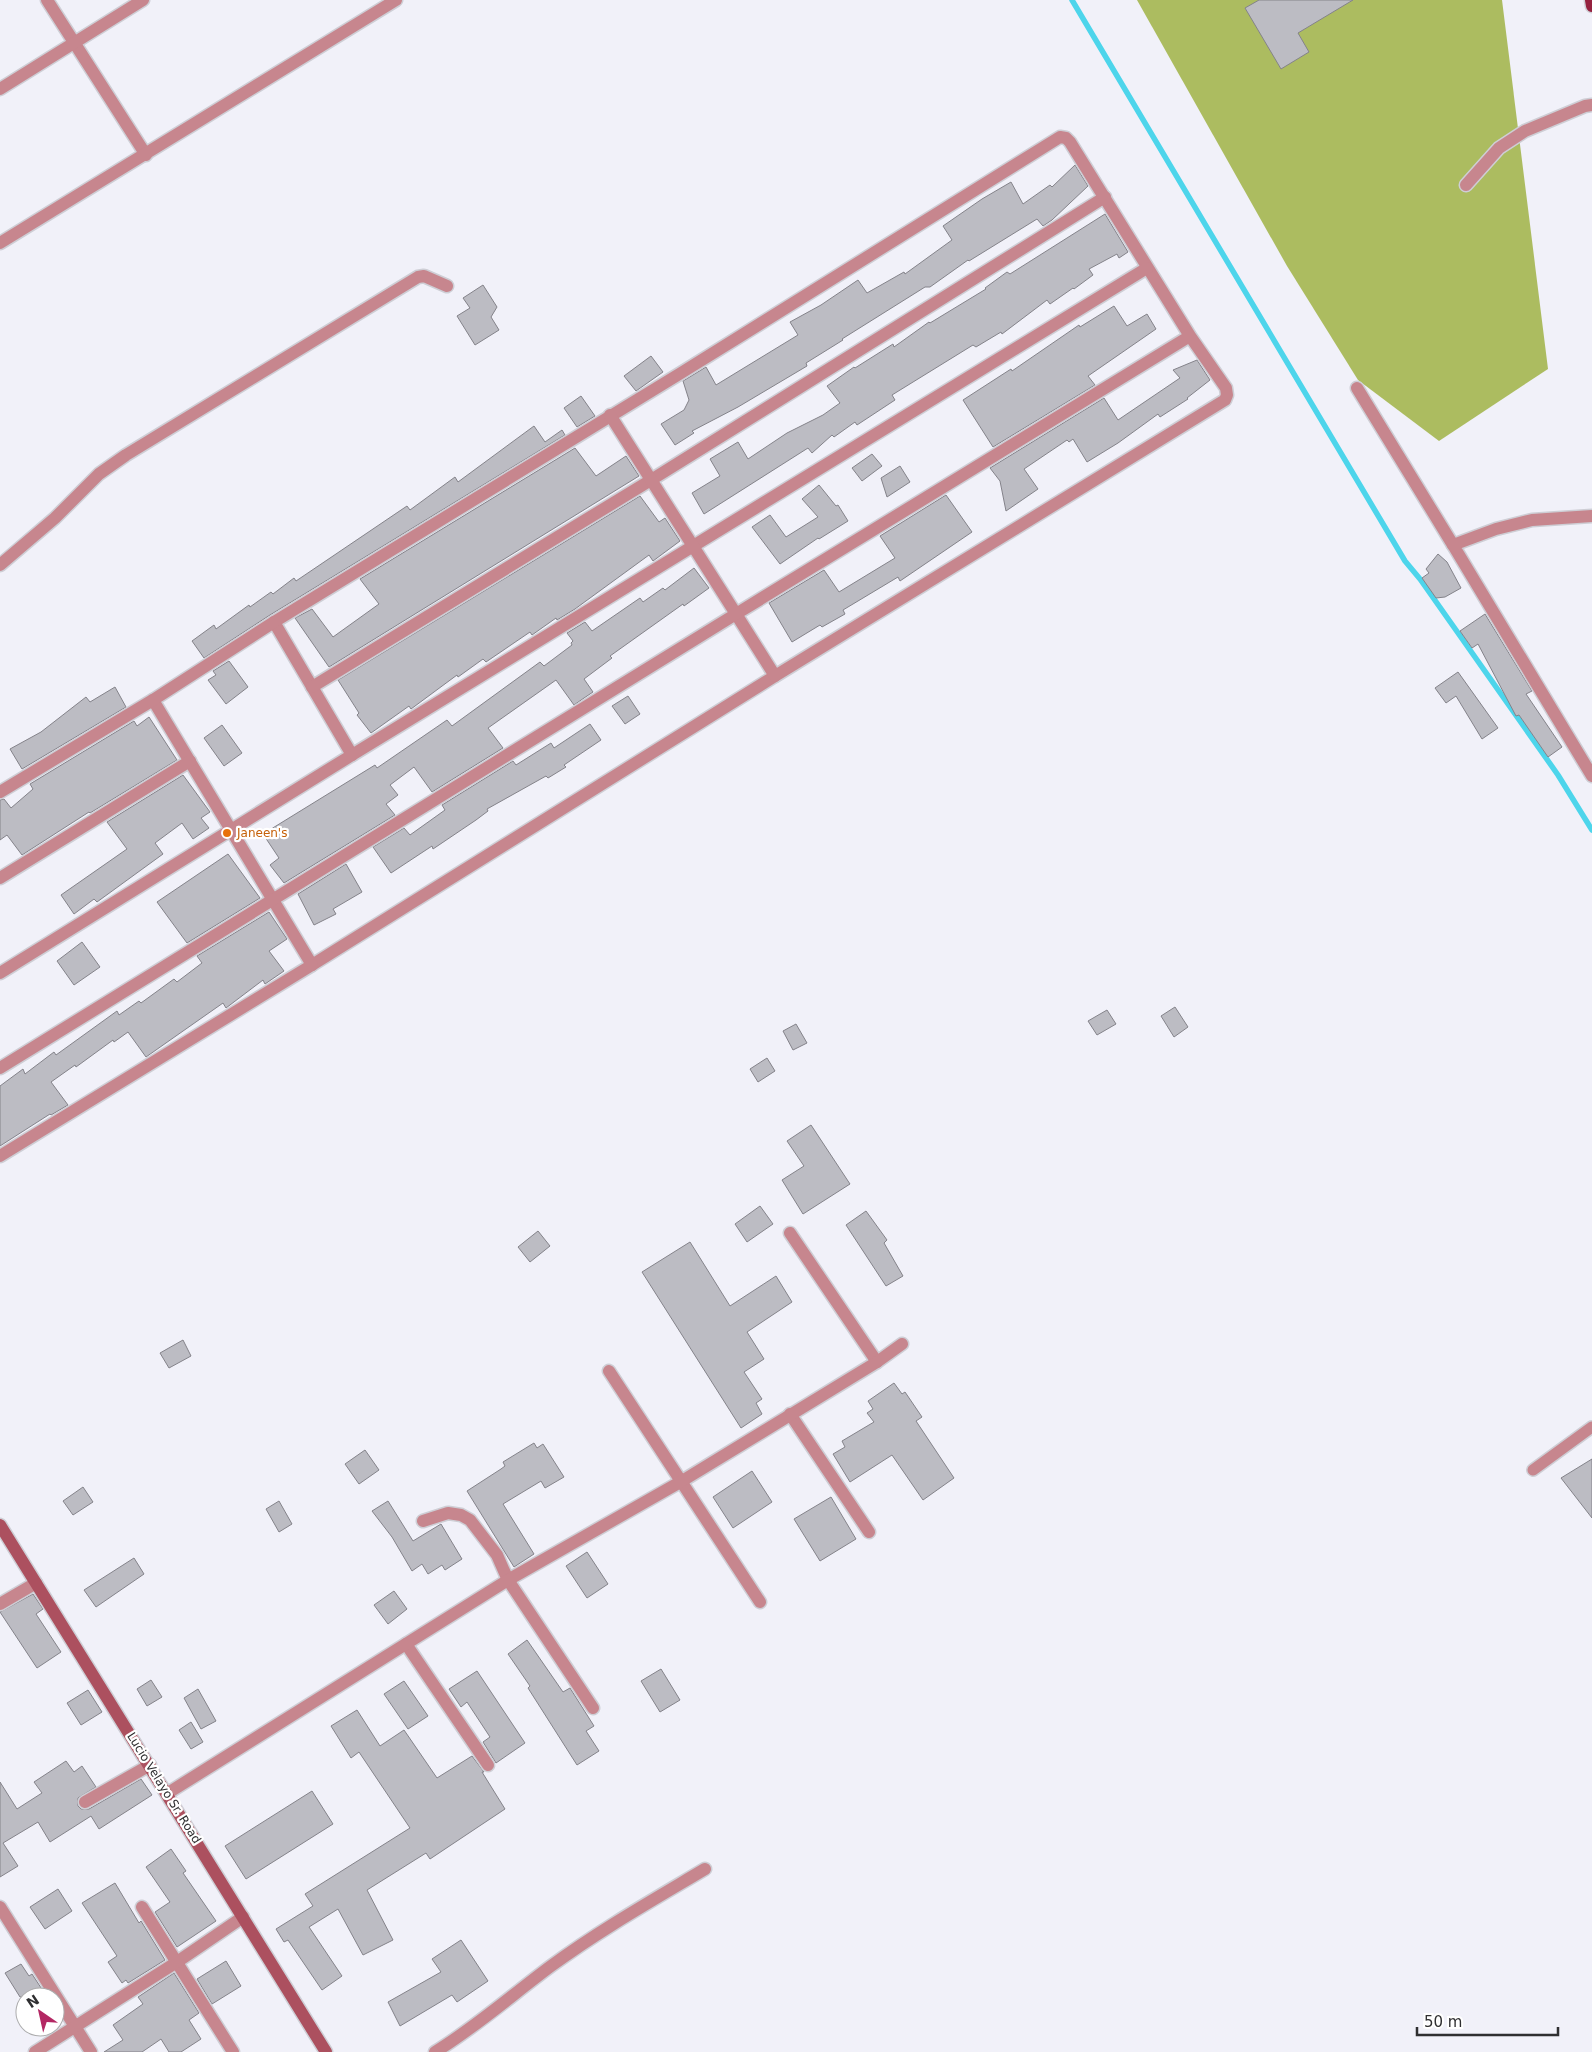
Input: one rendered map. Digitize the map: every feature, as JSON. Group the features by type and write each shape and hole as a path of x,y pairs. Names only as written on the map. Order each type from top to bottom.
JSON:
{"main road":[{"path":"1591,0 1592,6"},
{"name":"Lucio Velayo Sr. Road","path":"0,1525 326,2052"}],"street":[{"path":"47,0 146,155"},
{"path":"0,89 143,0"},
{"path":"0,243 396,0"},
{"path":"1466,185 1479,172 1489,157 1505,143 1525,131 1557,117 1592,105"},
{"path":"0,792 152,700 274,622 610,415 681,374 1060,138 1066,138 1070,142 1105,197 1146,268 1226,388 1228,395 1225,400 0,1156"},
{"path":"312,687 651,480 1105,197"},
{"path":"0,973 1146,268"},
{"path":"0,565 55,518 100,474 126,455 418,277 424,276 447,286"},
{"path":"0,1068 1190,336"},
{"path":"1357,388 1592,776"},
{"path":"610,415 775,676"},
{"path":"1453,544 1496,529 1532,520 1592,516"},
{"path":"274,622 352,755"},
{"path":"152,700 312,964"},
{"path":"0,878 190,762"},
{"path":"790,1234 877,1362"},
{"path":"168,1794 508,1580 682,1481 877,1362 902,1344"},
{"path":"609,1371 760,1602"},
{"path":"790,1414 869,1532"},
{"path":"423,1521 448,1513 461,1514 470,1520 497,1555 508,1580 593,1708"},
{"path":"0,1604 36,1583"},
{"path":"406,1644 488,1765"},
{"path":"85,1802 150,1765"},
{"path":"435,2052 459,2037 560,1961 628,1915 705,1868"},
{"path":"0,1907 91,2052"},
{"path":"142,1907 233,2052"},
{"path":"35,2052 177,1962 243,1917"}],"lane":[{"path":"1533,1470 1592,1428"}],"green space":[{"path":"1137,0 1502,0 1548,369 1439,441 1358,380 1287,266"}],"building":[{"path":"1259,0 1353,0 1298,33 1309,52 1281,69 1245,8"},
{"path":"1075,165 1088,186 1043,226 1037,219 968,260 930,287 925,287 842,339 806,363 807,366 738,407 692,431 694,433 675,445 661,424 684,410 689,400 683,381 706,367 716,385 798,335 790,322 821,305 858,280 867,293 904,272 905,274 952,240 943,226 982,199 1011,182 1023,204 1050,185 1052,187"},
{"path":"1105,214 1128,252 1119,258 1117,254 1089,269 1093,275 1074,289 1050,304 1047,300 1002,334 1001,332 976,347 973,345 892,395 895,400 857,425 855,422 834,437 832,435 812,453 808,448 704,514 692,493 720,476 710,459 738,442 748,459 787,433 823,415 840,403 827,386 854,367 893,344 894,347 929,322 986,289 1007,272 1010,274"},
{"path":"483,285 497,307 491,317 499,330 475,345 457,316 470,308 463,298"},
{"path":"1114,306 1127,326 1147,314 1156,329 1088,376 1095,385 993,447 963,400 1011,369 1012,371 1079,325 1080,327"},
{"path":"651,356 663,372 636,391 624,376"},
{"path":"1197,360 1210,380 1188,399 1160,417 1158,414 1118,443 1087,462 1073,439 1069,442 1067,440 1024,469 1038,489 1006,511 1000,481 990,468 1104,398 1118,420 1180,378 1173,370"},
{"path":"581,396 595,416 577,427 564,408"},
{"path":"534,426 545,442 562,430 565,435 270,615 204,658 192,641 214,625 216,629 249,605 250,607 271,592 273,594 294,578 296,581 407,506 410,510 455,477 458,482"},
{"path":"575,448 596,476 626,456 639,476 329,667 295,618 312,609 333,637 379,604 360,579"},
{"path":"872,454 882,466 862,481 852,468"},
{"path":"900,466 910,482 887,497 881,478"},
{"path":"819,485 836,506 838,505 848,521 818,538 780,564 752,527 770,515 786,537 818,517 802,499"},
{"path":"946,495 972,532 900,581 898,577 843,610 845,614 822,627 820,625 792,642 769,603 824,570 839,592 895,558 880,536"},
{"path":"640,496 659,522 665,518 680,541 653,561 649,555 575,609 557,620 556,618 532,635 530,632 486,662 483,659 458,677 457,675 411,709 409,706 371,733 357,715 359,713 338,680"},
{"path":"1438,554 1447,562 1461,588 1445,597 1436,598 1422,578 1429,573 1426,569"},
{"path":"694,568 709,588 684,606 683,604 610,656 612,658 584,679 593,692 574,705 556,680 488,728 503,748 432,792 414,767 390,785 398,795 386,804 395,815 284,883 270,865 279,858 263,834 375,765 377,768 447,720 452,726 540,662 544,666 572,645 573,641 567,633 585,622 592,631 640,598 643,602 663,588 665,590"},
{"path":"1485,614 1532,691 1526,694 1562,747 1548,757 1519,715 1516,716 1478,644 1472,648 1460,631"},
{"path":"229,661 248,687 226,704 208,680 216,675 213,671"},
{"path":"1458,672 1498,728 1482,739 1456,696 1446,703 1435,688"},
{"path":"115,687 126,707 22,769 10,749 41,732 86,697 90,702"},
{"path":"628,696 640,714 625,724 612,706"},
{"path":"149,717 177,760 89,812 22,855 7,835 0,840 0,800 4,799 11,808 33,789 30,784 134,721 137,726"},
{"path":"590,724 601,740 564,765 566,767 487,809 488,811 476,820 433,849 432,846 391,873 373,847 404,828 410,835 445,810 442,805 513,761 516,765 551,743 554,748"},
{"path":"222,725 242,753 224,766 204,738"},
{"path":"183,775 210,812 201,818 209,828 193,839 182,823 155,843 163,854 97,902 94,899 74,914 61,895 127,849 107,822"},
{"path":"228,854 260,898 187,943 157,902"},
{"path":"346,864 362,892 333,909 336,914 314,925 298,894"},
{"path":"269,912 287,939 269,951 284,971 265,984 263,980 226,1008 223,1003 146,1057 128,1032 114,1042 113,1040 76,1067 75,1065 51,1082 68,1105 50,1114 0,1146 0,1086 23,1069 25,1074 54,1052 56,1055 117,1011 119,1015 139,1001 141,1003 174,979 177,982 202,963 197,956"},
{"path":"82,942 100,967 74,985 57,961"},
{"path":"1175,1007 1188,1027 1174,1037 1161,1016"},
{"path":"1107,1010 1116,1024 1097,1035 1088,1021"},
{"path":"796,1024 807,1043 793,1050 783,1031"},
{"path":"767,1058 775,1071 758,1082 750,1069"},
{"path":"811,1125 850,1184 803,1214 782,1180 804,1166 787,1141"},
{"path":"760,1206 773,1224 747,1242 735,1224"},
{"path":"866,1211 887,1240 884,1243 903,1276 886,1286 846,1225"},
{"path":"538,1231 550,1246 530,1262 518,1247"},
{"path":"690,1242 730,1306 776,1276 792,1302 747,1332 764,1359 744,1372 762,1399 756,1403 762,1414 741,1428 642,1272"},
{"path":"183,1340 191,1356 169,1368 160,1353"},
{"path":"894,1383 902,1394 905,1392 922,1417 916,1421 954,1478 923,1500 892,1455 850,1482 833,1454 845,1447 842,1441 874,1422 867,1413 873,1409 868,1401"},
{"path":"534,1443 537,1448 543,1444 564,1477 545,1488 541,1481 503,1504 534,1554 514,1567 467,1491 505,1466 503,1462"},
{"path":"365,1450 379,1470 359,1484 345,1464"},
{"path":"1592,1459 1592,1518 1561,1478"},
{"path":"752,1471 772,1502 733,1528 713,1497"},
{"path":"83,1487 93,1502 73,1515 63,1501"},
{"path":"831,1497 856,1539 820,1561 794,1519"},
{"path":"279,1501 292,1524 279,1532 266,1509"},
{"path":"388,1501 413,1541 441,1524 462,1559 445,1570 442,1565 428,1574 422,1564 412,1571 392,1537 372,1511"},
{"path":"587,1552 608,1584 587,1598 566,1566"},
{"path":"134,1558 144,1574 96,1607 84,1590"},
{"path":"394,1591 407,1609 388,1624 374,1605"},
{"path":"33,1594 43,1609 36,1614 61,1652 37,1668 0,1612"},
{"path":"527,1640 563,1692 570,1688 594,1726 586,1731 599,1751 577,1765 528,1688 530,1686 508,1654"},
{"path":"661,1669 680,1700 660,1712 641,1681"},
{"path":"477,1671 525,1743 496,1763 483,1742 490,1737 467,1702 461,1707 449,1689"},
{"path":"151,1680 162,1697 147,1706 137,1689"},
{"path":"404,1681 428,1716 408,1729 384,1694"},
{"path":"198,1689 216,1721 201,1729 184,1698"},
{"path":"88,1690 102,1712 81,1725 67,1703"},
{"path":"357,1710 380,1746 404,1730 437,1778 472,1756 484,1772 482,1772 505,1809 430,1859 426,1853 367,1890 393,1940 363,1955 338,1909 309,1927 342,1976 322,1990 288,1940 284,1942 276,1929 313,1906 305,1894 410,1828 359,1752 351,1758 331,1726"},
{"path":"191,1722 203,1742 191,1749 179,1730"},
{"path":"66,1761 74,1772 82,1766 96,1787 78,1798 78,1806 81,1809 89,1809 141,1779 152,1795 99,1829 91,1816 50,1842 38,1822 3,1843 18,1866 0,1877 0,1782 17,1809 42,1793 34,1782"},
{"path":"312,1791 333,1824 246,1879 225,1846"},
{"path":"171,1849 186,1871 183,1873 216,1921 177,1947 155,1912 170,1902 146,1867"},
{"path":"115,1883 139,1923 141,1921 165,1960 128,1983 126,1980 122,1983 108,1962 117,1956 82,1903"},
{"path":"58,1889 72,1911 45,1929 30,1907"},
{"path":"461,1940 488,1981 457,2002 452,1995 400,2026 388,2002 441,1972 432,1959"},
{"path":"226,1961 241,1986 212,2004 197,1979"},
{"path":"21,1964 29,1976 32,1974 40,1987 15,1987 15,1989 5,1973"},
{"path":"174,1973 199,2013 189,2020 201,2039 181,2052 169,2052 161,2039 142,2052 104,2052 123,2040 113,2025 143,2004 138,1997"}],"waterway":[{"path":"1072,0 1405,561 1420,579 1558,775 1592,830"}],"place":[{"name":"Janeen's","path":"227,833"}]}
